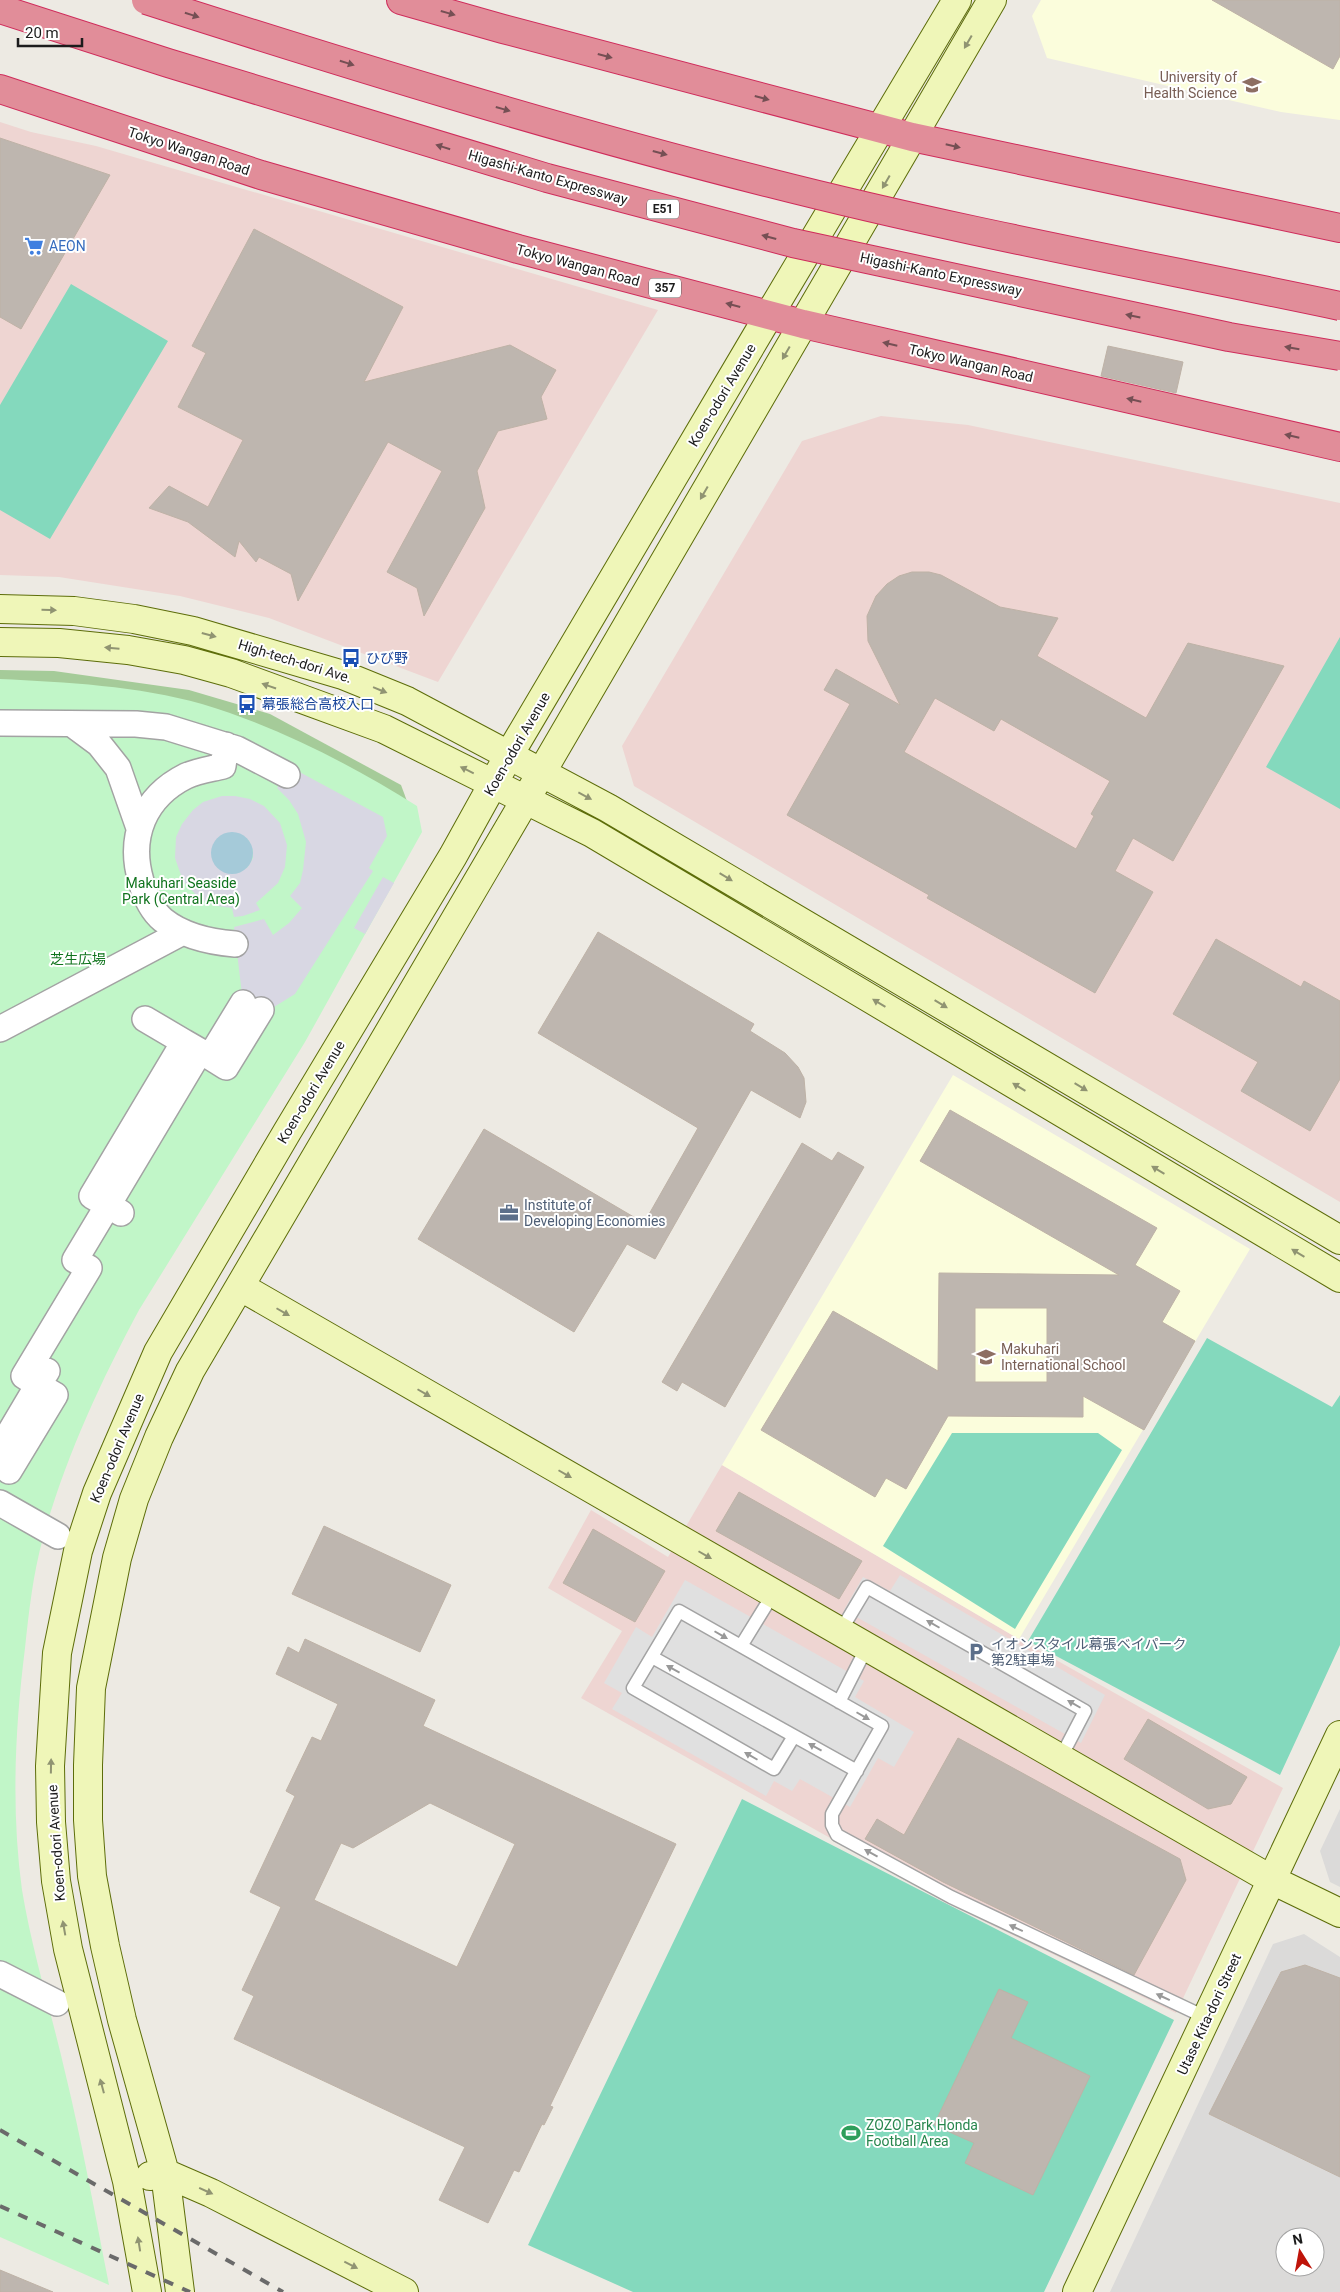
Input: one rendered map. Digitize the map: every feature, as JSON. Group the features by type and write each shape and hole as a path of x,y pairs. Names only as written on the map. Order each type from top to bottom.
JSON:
{"highway":[{"path":"146,0 351,64 566,127 771,184 984,232 1340,306"},
{"path":"401,0 503,29 912,137 1340,228"},
{"name":"Higashi-Kanto Expressway","path":"0,10 547,178 794,243 1229,337 1340,356"},
{"name":"Tokyo Wangan Road","path":"0,89 261,175 499,244 803,324 1336,445"},
{"path":"0,105 32,116 96,120"}],"street":[{"name":"Koen-odori Avenue","path":"147,2292 127,2181 68,1949 56,1881 51,1822 50,1766 57,1653 78,1551 97,1493 158,1352 287,1132 453,856 509,755 957,0"},
{"path":"180,2292 165,2173 122,2020 105,1946 92,1876 88,1811 91,1688 117,1558 134,1499 159,1437 190,1371 542,773 992,0"},
{"name":"High-tech-dori Ave.","path":"0,609 74,611 134,618 193,630 343,675 407,700 608,808 1340,1240"},
{"path":"0,642 59,643 128,650 184,660 231,673 384,729 592,833 1340,1278"},
{"path":"0,722 136,724 166,727 226,745 259,759 287,775"},
{"path":"72,724 99,744 118,768 139,828"},
{"path":"226,745 223,766 187,776 174,784 151,804 137,833 137,868 142,887 150,905 162,919 183,932 218,943 235,944"},
{"path":"0,1029 183,932"},
{"path":"145,1019 226,1067 252,1006"},
{"path":"11,1450 38,1385 24,1376 65,1324 89,1268 121,1213 92,1196 128,1154 148,1119 198,1050"},
{"path":"241,1287 1272,1880 1340,1913"},
{"path":"0,1503 58,1536"},
{"name":"Utase Kita-dori Street","path":"1077,2292 1340,1735"},
{"path":"1272,1880 1340,1929"},
{"path":"0,1958 55,1993 0,1974"},
{"path":"127,2181 165,2173 211,2192 404,2292"}],"lane":[{"path":"840,1632 867,1587 1084,1710 1060,1759"},
{"path":"741,1646 773,1594"},
{"path":"794,1736 774,1769 633,1688 679,1611 882,1726 832,1814 832,1825 838,1835 951,1897 1207,2018"},
{"path":"839,1702 867,1647"},
{"path":"652,1657 858,1771"}],"shaded area":[{"name":"University of Health Science","path":"1041,0 1340,0 1340,120 1281,112 1047,58 1032,16"},
{"path":"0,122 31,132 96,146 658,310 438,682 269,618 180,596 59,577 0,575"},
{"path":"881,416 968,425 1340,503 1340,1202 634,786 622,746 802,441"},
{"path":"292,768 383,817 387,836 369,868 373,871 295,994 266,1012 243,1003 234,927 264,919 273,935 289,923 302,908 290,896 300,883 306,842 298,814 289,800 277,788"},
{"path":"222,796 250,799 264,806 280,823 287,845 285,867 278,883 256,903 260,910 234,917 232,908 217,906 200,899 183,881 175,858 176,837 182,824 193,810 203,802","holes":["242,835 249,841 253,851 253,858 247,868"]},
{"path":"383,877 394,883 365,934 354,928"},
{"name":"Makuhari International School","path":"953,1075 1250,1249 1019,1639 722,1465"},
{"path":"722,1465 1019,1639 1283,1788 1176,2013 946,1903 581,1698 622,1631 548,1588 591,1510 668,1557"},
{"name":"イオンスタイル幕張ベイパーク 第2駐車場","path":"900,1575 1105,1695 1081,1743 844,1610 863,1577 890,1591"},
{"path":"685,1580 864,1681 855,1697 914,1732 894,1767 878,1758 850,1807 800,1779 792,1791 774,1781 766,1796 612,1709 622,1693 604,1683 636,1627 652,1637"},
{"path":"1340,1809 1340,1887 1330,1882 1320,1851"},
{"path":"1304,1934 1340,1957 1340,2292 1110,2292 1273,1944"}],"green space":[{"path":"71,284 168,341 50,539 0,510 0,405"},
{"path":"1340,637 1340,809 1266,767"},
{"path":"0,670 54,671 189,690 270,714 401,785 417,828 0,779"},
{"name":"Makuhari Seaside Park (Central Area)","path":"0,679 76,683 128,689 178,698 230,713 286,735 340,761 417,806 422,832 305,1042 139,1310 97,1393 73,1450 52,1508 37,1565 27,1634 17,1739 16,1830 22,1890 31,1936 71,2098 109,2285 0,2237"},
{"path":"1207,1338 1332,1407 1340,1395 1340,1645 1280,1775 1028,1641"},
{"path":"952,1433 1098,1433 1122,1450 1015,1629 883,1546"},
{"name":"ZOZO Park Honda Football Area","path":"742,1799 1174,2020 1044,2292 633,2292 528,2245"}],"water":[{"path":"236,832 244,835 250,841 253,853 250,865 244,871 228,874 220,871 214,865 211,849 214,841 220,835"}],"building":[{"path":"1212,0 1340,0 1340,56 1333,69"},
{"name":"AEON","path":"0,138 110,175 21,329 0,317"},
{"path":"254,229 403,307 364,382 510,345 556,370 541,397 547,419 498,431 477,471 485,508 424,616 417,588 387,572 442,471 388,442 298,601 291,574 259,557 256,562 239,541 235,557 188,522 149,508 169,486 208,507 243,440 178,407 206,353 192,346"},
{"path":"1108,346 1183,362 1176,393 1101,376"},
{"path":"912,572 929,572 941,575 1000,607 1058,618 1037,656 1146,718 1188,643 1284,666 1173,861 1133,838 1115,871 1153,892 1095,993 927,898 929,895 787,815 850,704 824,690 836,669 900,705 868,641 867,616 876,596 887,584 899,576","holes":["935,698 994,731 1001,719 1110,781 1091,814 1094,816 1076,849 904,752"]},
{"path":"598,932 754,1024 750,1031 785,1053 798,1067 804,1078 806,1102 800,1118 751,1090 655,1259 627,1244 574,1332 418,1239 484,1129 644,1223 698,1128 538,1033"},
{"path":"1216,939 1301,987 1304,981 1340,1001 1340,1079 1310,1131 1241,1091 1258,1062 1173,1014"},
{"path":"950,1110 1157,1228 1135,1265 1180,1291 1162,1322 1195,1341 1144,1430 1083,1396 1083,1417 948,1416 906,1489 886,1478 875,1497 761,1430 833,1311 938,1371 939,1273 1119,1275 920,1161","holes":["975,1308 1047,1308 1047,1382 975,1382"]},
{"path":"802,1143 832,1161 838,1152 864,1167 725,1407 682,1382 677,1391 662,1382"},
{"path":"739,1492 862,1561 839,1599 716,1531"},
{"path":"324,1526 451,1585 420,1652 292,1594"},
{"path":"593,1529 665,1571 635,1622 563,1583"},
{"path":"305,1639 435,1700 423,1726 676,1844 550,2106 553,2107 544,2125 542,2124 519,2172 514,2170 488,2223 439,2200 465,2147 234,2039 254,1996 242,1990 281,1907 250,1892 295,1796 286,1791 312,1737 321,1741 338,1704 276,1674 288,1647 299,1653","holes":["430,1803 515,1844 457,1967 314,1900 341,1843 353,1848"]},
{"path":"1148,1719 1247,1777 1231,1804 1208,1809 1124,1759"},
{"path":"958,1738 1180,1859 1186,1880 1134,1975 943,1882 865,1839 877,1819 904,1835"},
{"path":"1305,1965 1340,1978 1340,2177 1209,2114 1281,1972"},
{"path":"999,1989 1028,2002 1011,2038 1090,2076 1033,2195 965,2163 974,2143 934,2125"},
{"path":"0,2270 53,2292 0,2292"}],"railway":[{"path":"0,2130 283,2292"},
{"path":"0,2206 190,2292"}],"place":[{"name":"University of Health Science","path":"1252,85"},
{"name":"AEON","path":"34,246"},
{"name":"ひび野","path":"351,658"},
{"name":"幕張総合高校入口","path":"247,704"},
{"name":"Institute of Developing Economies","path":"509,1213"},
{"name":"Makuhari International School","path":"986,1357"},
{"name":"イオンスタイル幕張ベイパーク 第2駐車場","path":"976,1652"},
{"name":"ZOZO Park Honda Football Area","path":"851,2133"}],"park label":[{"name":"芝生広場","path":"78,959"}]}
